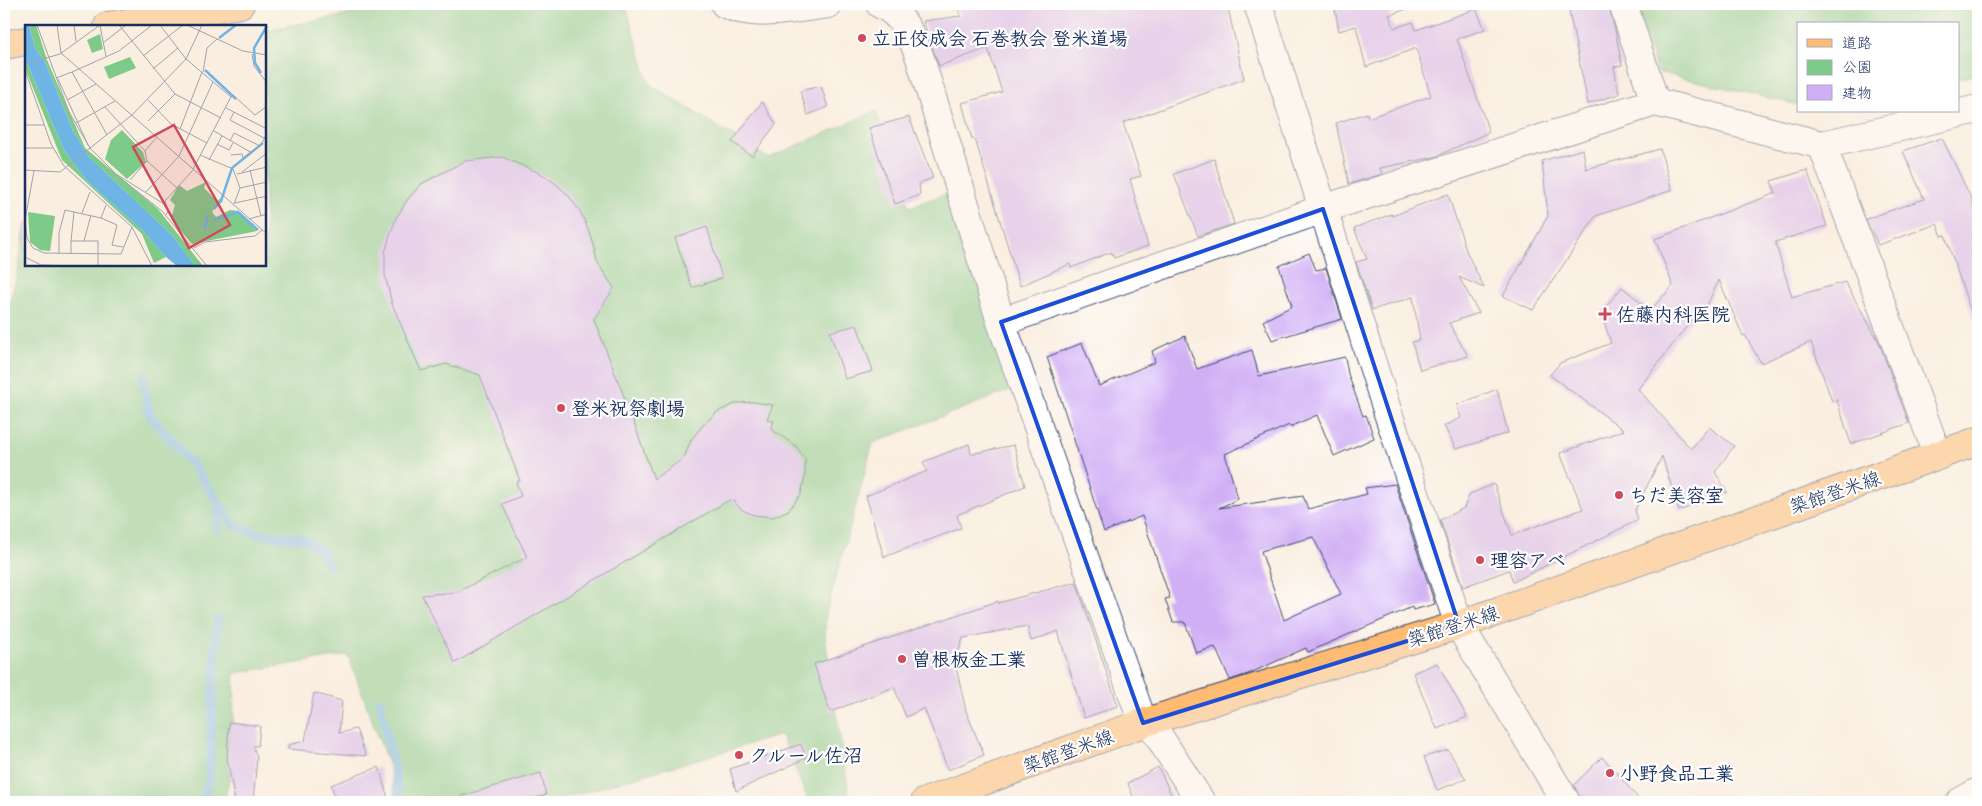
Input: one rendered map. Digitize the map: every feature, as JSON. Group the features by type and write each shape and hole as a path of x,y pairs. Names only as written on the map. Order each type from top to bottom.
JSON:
{"main road":[{"path":"114,25 240,4"},
{"path":"4,45 25,41"},
{"name":"築館登米線","path":"925,802 1146,722 1459,625 1978,441"}],"street":[{"path":"725,4 746,11 764,12 828,4"},
{"path":"880,4 890,8 903,22 912,37 1001,322 1146,722 1201,802"},
{"path":"1258,4 1388,413 1459,625 1566,802"},
{"path":"1624,4 1655,102"},
{"path":"1001,322 1323,210 1655,102 1822,145 1978,109"},
{"path":"1822,145 1938,456"},
{"path":"1960,802 1978,792"}],"highlighted area":[{"path":"1323,209 1459,625 1143,723 1001,322"}],"green space":[{"path":"421,4 622,4 626,6 649,84 768,158 876,111 909,207 957,190 1027,384 873,443 826,614 825,637 850,802 809,802 781,735 550,802 402,802 348,655 235,673 231,770 224,802 4,802 4,322 18,272 25,228 25,266 266,266 266,30"},
{"path":"1636,4 1978,4 1978,74 1960,78 1960,22 1797,22 1797,105 1657,72"}],"building":[{"path":"956,4 1227,4 1244,79 1123,123 1141,176 1130,179 1148,246 1114,258 1111,252 1071,268 1070,264 1020,286 975,139 972,139 962,103 1002,92 988,48 939,66 923,21 961,16"},
{"path":"1334,4 1409,4 1410,8 1389,15 1394,28 1413,22 1416,30 1476,9 1485,29 1457,39 1489,132 1435,157 1380,168 1382,174 1349,184 1336,123 1367,113 1368,118 1431,96 1416,48 1366,67 1356,26 1339,31"},
{"path":"1608,4 1615,30 1622,65 1614,67 1619,94 1588,104 1569,11"},
{"path":"821,86 828,107 808,115 800,91"},
{"path":"762,102 776,124 752,156 732,142"},
{"path":"909,117 933,178 919,183 920,195 895,204 869,128"},
{"path":"1942,138 1972,200 1978,219 1978,320 1974,321 1945,235 1942,236 1937,224 1878,245 1866,219 1924,199 1903,151"},
{"path":"1583,149 1586,169 1660,149 1672,190 1596,216 1533,310 1503,296 1548,216 1542,161"},
{"name":"登米祝祭劇場","path":"502,157 540,173 555,183 568,195 580,211 594,247 597,262 614,288 594,319 654,479 684,458 691,440 717,412 737,403 754,402 773,405 767,419 774,421 771,429 796,446 805,459 805,477 801,494 789,510 773,517 754,515 742,510 731,499 455,663 422,595 457,592 527,557 502,504 521,496 516,482 520,481 480,375 446,364 421,371 392,304 385,275 385,253 396,218 408,199 421,184 465,161"},
{"path":"1214,159 1234,224 1198,236 1174,174"},
{"path":"1807,170 1827,226 1775,242 1792,297 1845,282 1878,340 1909,423 1851,444 1837,400 1832,401 1811,342 1761,363 1745,335 1743,336 1719,280 1700,320 1695,316 1638,389 1691,449 1709,427 1734,446 1715,472 1727,492 1679,511 1662,456 1635,510 1638,520 1513,582 1509,570 1463,587 1440,520 1464,508 1470,494 1494,484 1512,535 1583,509 1560,453 1624,430 1550,375 1560,363 1611,343 1601,313 1622,287 1650,310 1673,286 1655,239 1776,193 1771,181"},
{"path":"1448,194 1467,253 1484,288 1459,277 1479,313 1449,323 1468,356 1420,370 1412,342 1420,340 1413,297 1372,310 1356,262 1367,259 1354,228 1392,214 1392,216"},
{"path":"707,227 722,278 692,288 675,238"},
{"path":"1309,253 1316,270 1326,268 1342,319 1272,340 1263,321 1292,306 1279,266"},
{"path":"857,325 873,371 845,379 830,332"},
{"path":"1185,336 1197,369 1252,350 1259,376 1345,357 1348,374 1363,416 1366,415 1374,438 1334,456 1317,415 1290,427 1289,425 1225,454 1238,499 1219,508 1303,496 1308,509 1367,494 1365,488 1395,484 1435,604 1413,610 1412,607 1308,652 1306,648 1230,680 1215,647 1196,653 1185,622 1173,622 1165,599 1170,598 1142,516 1104,532 1047,357 1082,343 1099,386 1155,362 1152,351","holes":["1313,537 1341,594 1284,620 1261,551"]},
{"path":"1497,389 1508,433 1456,449 1444,426 1461,418 1457,405"},
{"path":"969,444 971,454 1014,445 1025,486 957,515 961,528 884,557 866,496 927,471 923,462"},
{"path":"1076,582 1118,706 1084,718 1058,631 1031,641 1027,626 963,638 955,663 966,711 984,755 948,770 924,708 906,717 894,687 830,712 814,664 998,601 998,603"},
{"path":"1437,663 1467,717 1437,729 1413,673"},
{"path":"314,693 342,701 339,733 356,729 366,756 288,749 288,745 305,741"},
{"path":"229,722 260,726 258,746 253,746 257,758 253,802 235,802 227,758"},
{"path":"801,744 806,758 736,791 730,769"},
{"path":"1448,750 1466,779 1437,790 1424,757"},
{"path":"1602,757 1641,802 1582,802 1574,785"},
{"path":"379,767 389,802 337,802 331,785"},
{"path":"1158,767 1175,802 1135,802 1128,783"},
{"path":"541,773 546,795 524,802 462,802 461,796"}],"waterway":[{"path":"143,377 150,416 192,464 234,525 258,534 305,539 322,551 329,567"},
{"path":"218,530 219,504"},
{"path":"203,802 209,779 217,619"},
{"path":"380,701 400,802"}],"place":[{"name":"立正佼成会 石巻教会 登米道場","path":"862,38"},
{"name":"佐藤内科医院","path":"1605,314"},
{"name":"登米祝祭劇場","path":"561,408"},
{"name":"ちだ美容室","path":"1619,495"},
{"name":"理容アベ","path":"1480,560"},
{"name":"曽根板金工業","path":"902,659"},
{"name":"クルール佐沼","path":"739,755"},
{"name":"小野食品工業","path":"1610,773"}]}
